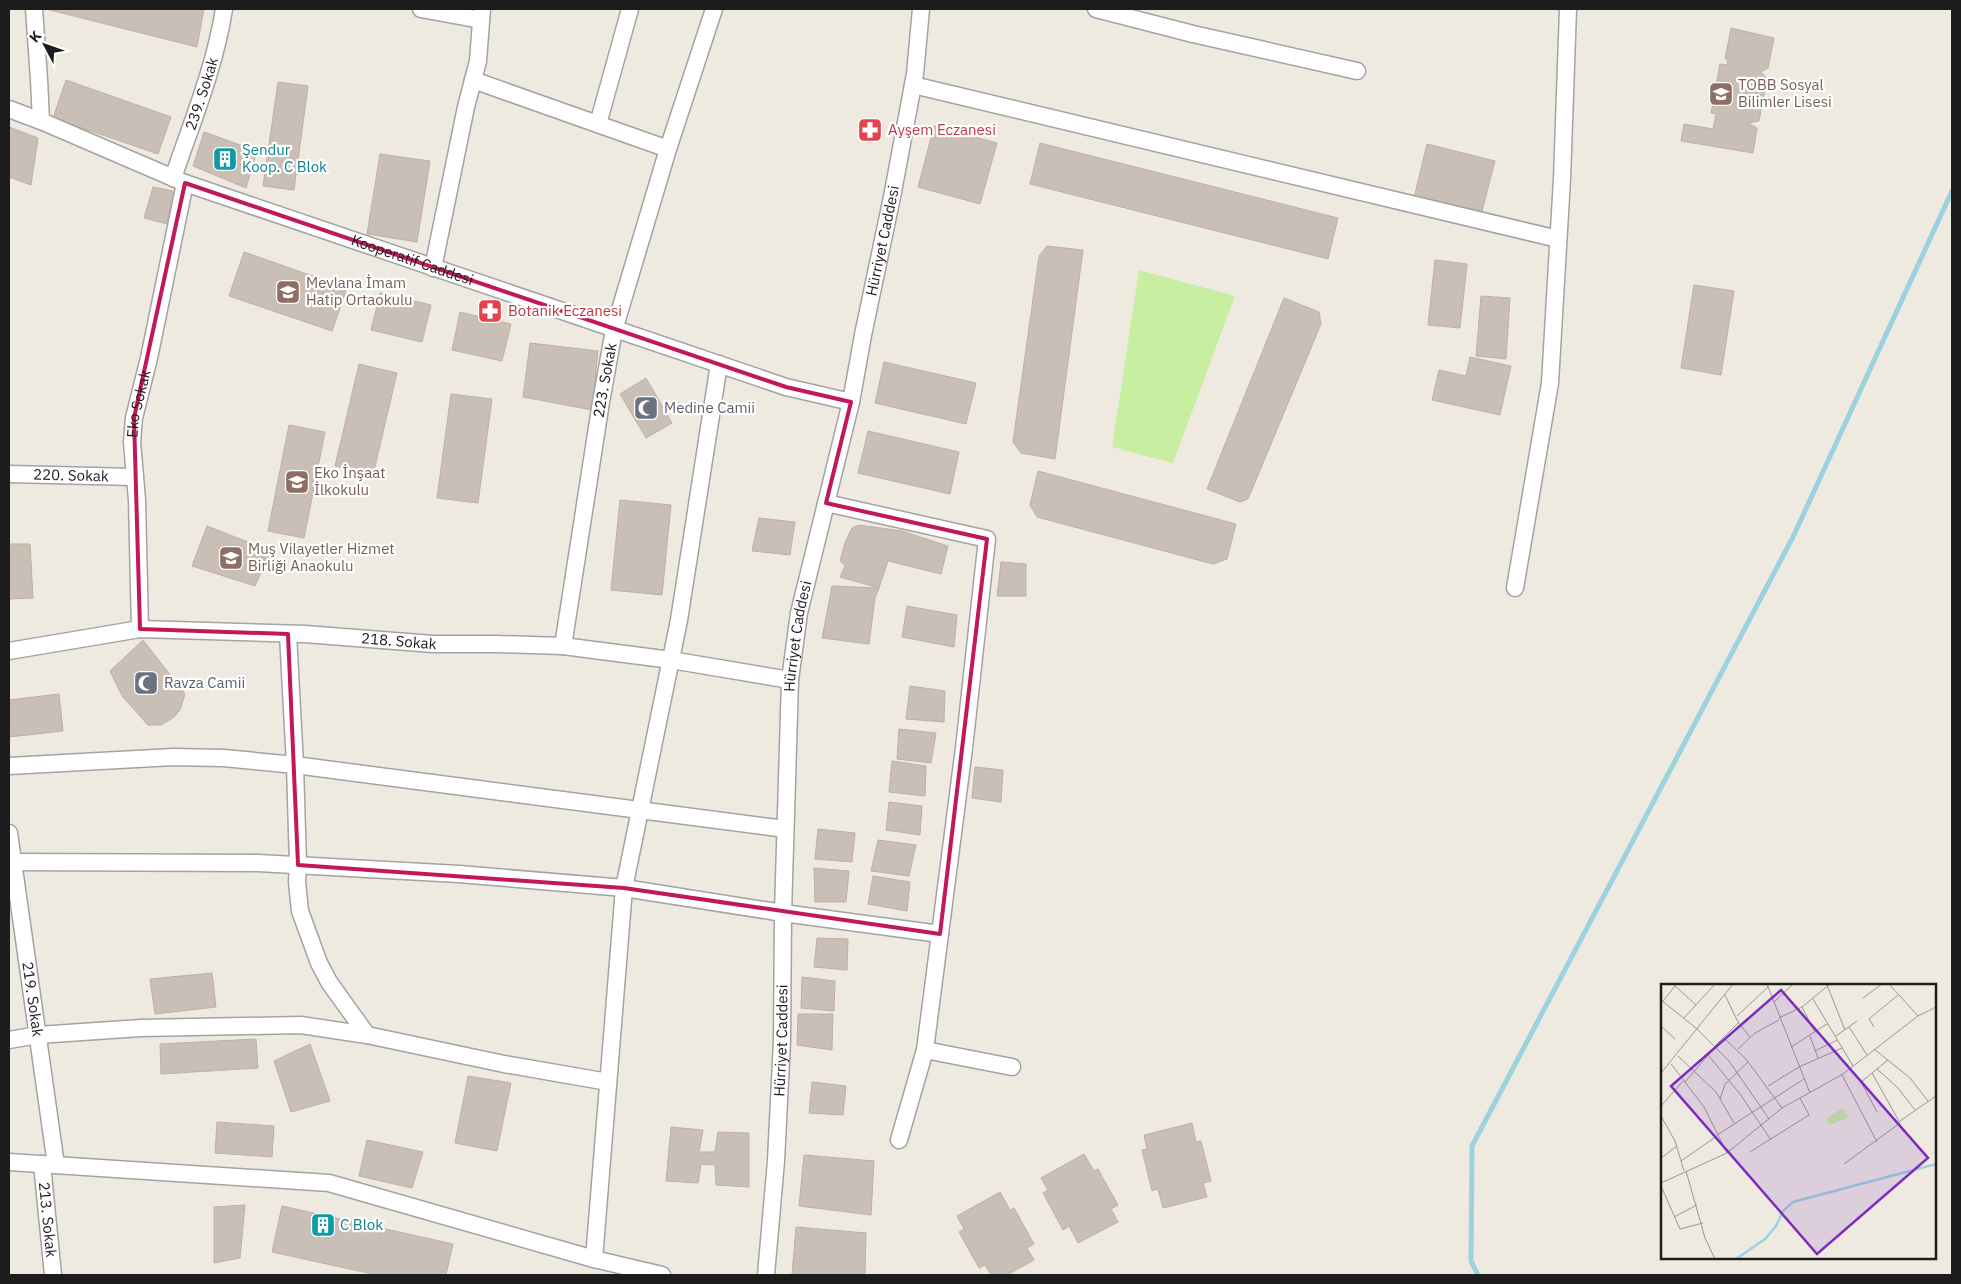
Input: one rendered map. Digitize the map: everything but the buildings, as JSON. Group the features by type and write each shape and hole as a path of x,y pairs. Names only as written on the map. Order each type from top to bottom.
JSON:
{"street":[{"path":"34,9 40,79 41,120"},
{"name":"239. Sokak","path":"179,180 220,36 224,9"},
{"path":"421,9 482,14 478,61 433,268"},
{"path":"598,124 630,9"},
{"name":"223. Sokak","path":"563,646 614,330 668,149 714,9"},
{"name":"Hürriyet Caddesi","path":"766,1275 776,1161 782,1041 782,913 790,680 799,613 851,402 913,85 921,9"},
{"path":"1096,9 1194,34 1357,71"},
{"path":"1515,588 1550,383 1568,9"},
{"path":"473,80 668,149"},
{"path":"913,85 1558,239"},
{"name":"Kooperatif Caddesi","path":"9,109 41,120 179,180 614,330 786,387 851,402"},
{"name":"Eko Sokak","path":"140,629 137,500 132,442 134,418 149,358 179,180"},
{"path":"600,1265 608,1082 624,888 679,620 719,364"},
{"name":"220. Sokak","path":"9,474 135,477"},
{"path":"826,503 987,539 964,748 925,1050 899,1140"},
{"name":"218. Sokak","path":"9,651 140,629 288,634 423,644 563,646 671,660 790,680"},
{"path":"288,634 295,764 297,882 300,911 319,963 329,982 367,1035"},
{"path":"9,766 174,757 224,758 295,764 785,830"},
{"name":"219. Sokak","path":"9,833 38,1035 49,1165"},
{"path":"13,862 298,864 458,874 624,888 782,913 940,934"},
{"path":"9,1040 38,1035 140,1028 300,1025 367,1035 504,1064 608,1082"},
{"path":"925,1050 1012,1067"},
{"path":"9,1162 329,1183 600,1265 662,1275"},
{"name":"213. Sokak","path":"49,1165 52,1275"}],"highlighted area":[{"path":"185,183 786,387 851,402 826,503 987,539 940,934 624,888 298,865 288,634 140,629 134,418"}],"green space":[{"path":"1139,270 1235,296 1173,463 1112,447"}],"waterway":[{"path":"1478,1275 1471,1261 1472,1146 1793,537 1952,191"}],"place":[{"name":"TOBB Sosyal Bilimler Lisesi","path":"1721,94"},
{"name":"Ayşem Eczanesi","path":"870,130"},
{"name":"Şendur Koop. C Blok","path":"225,159"},
{"name":"Mevlana İmam Hatip Ortaokulu","path":"288,292"},
{"name":"Botanik Eczanesi","path":"490,311"},
{"name":"Medine Camii","path":"646,408"},
{"name":"Eko İnşaat İlkokulu","path":"297,482"},
{"name":"Muş Vilayetler Hizmet Birliği Anaokulu","path":"231,558"},
{"name":"Ravza Camii","path":"146,683"},
{"name":"C Blok","path":"323,1225"}]}
